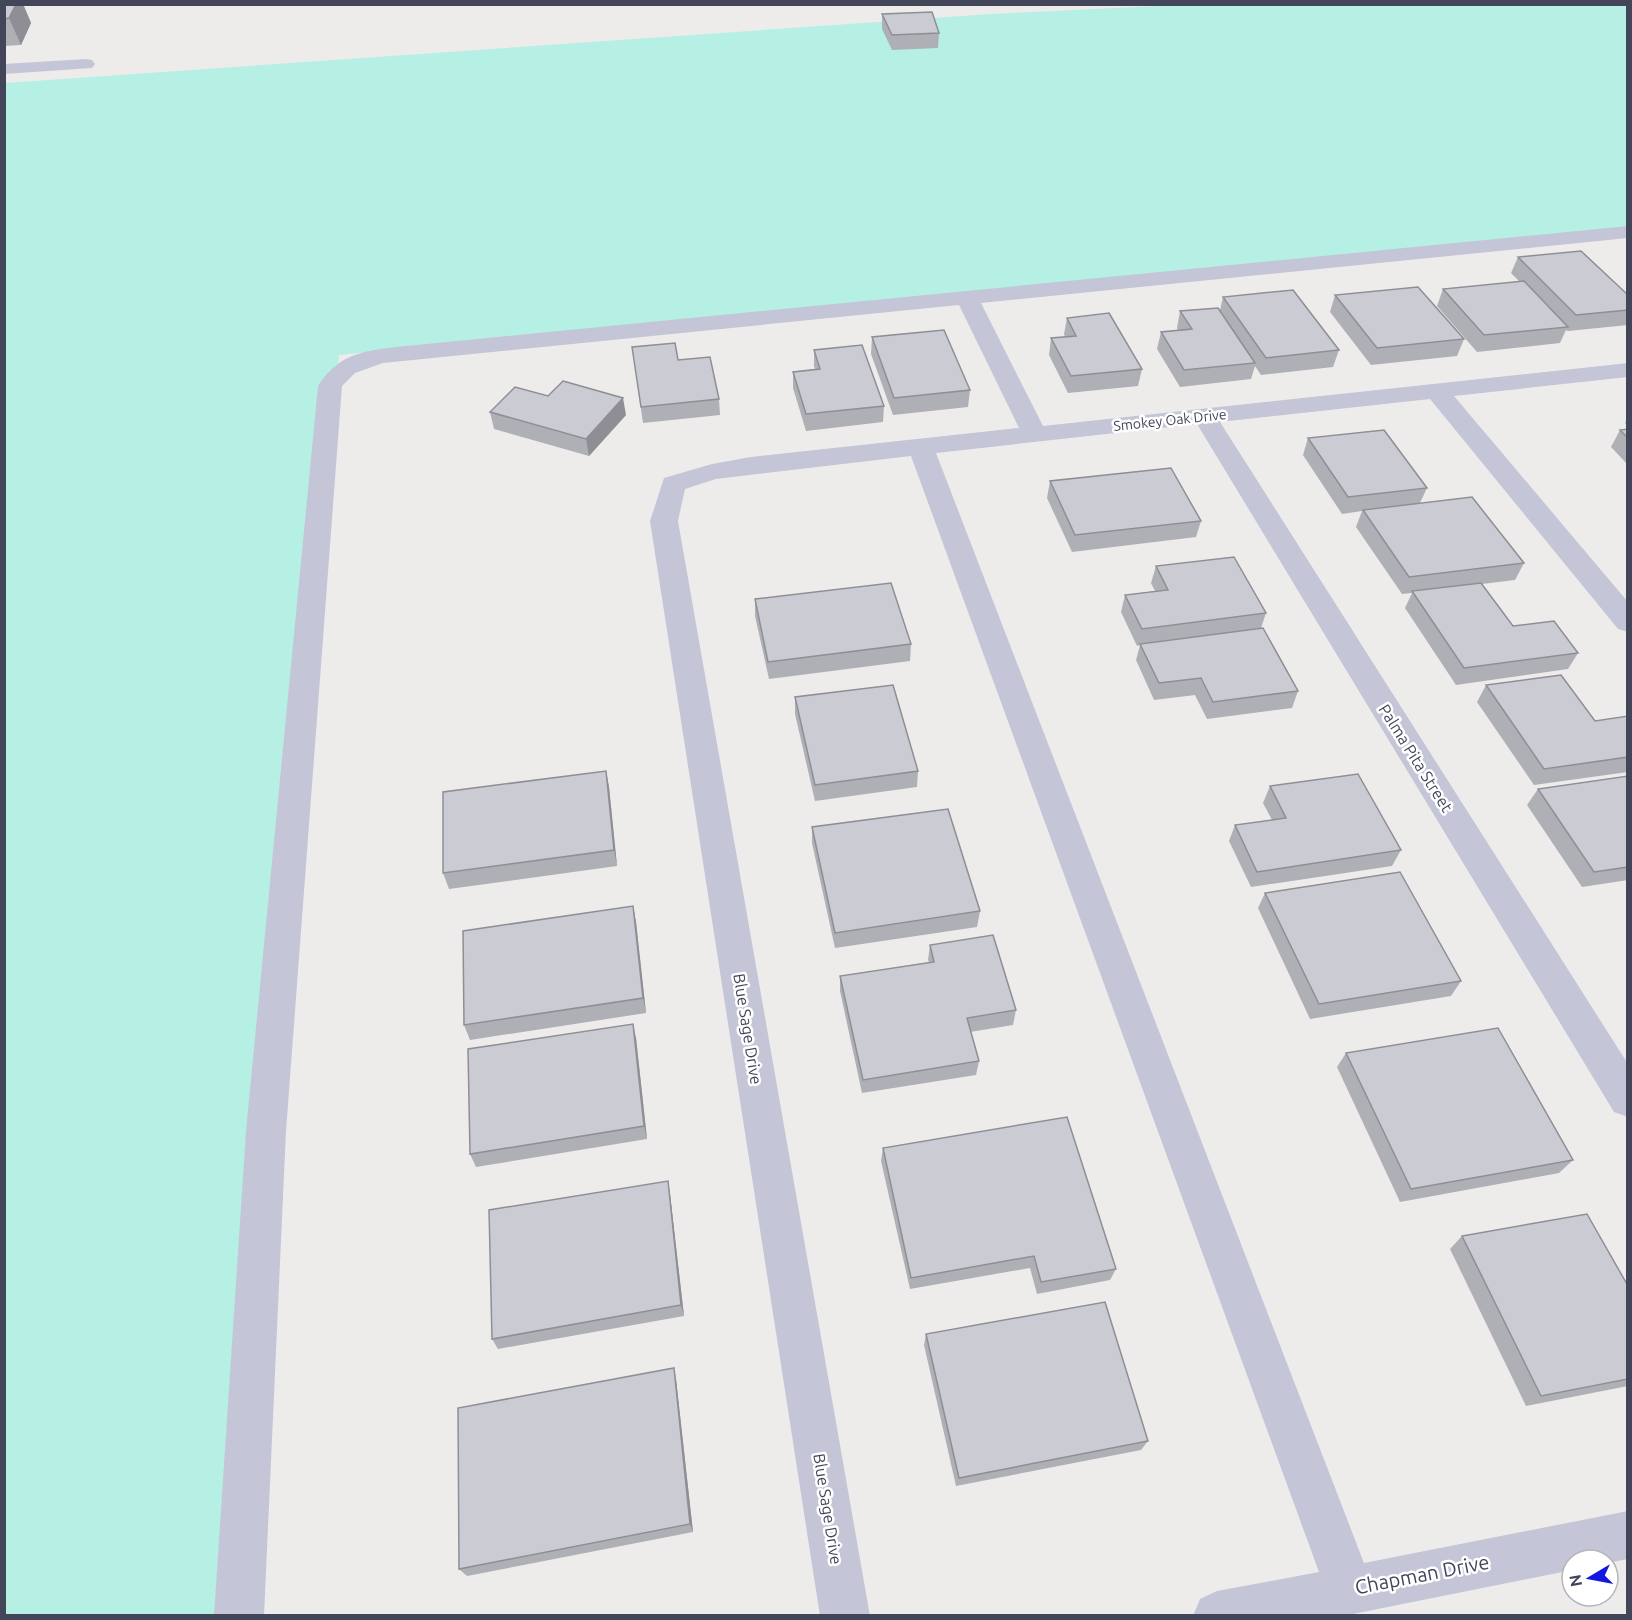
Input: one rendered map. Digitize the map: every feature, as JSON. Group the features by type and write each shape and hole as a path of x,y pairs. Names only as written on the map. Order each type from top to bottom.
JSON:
{"street":[{"path":"4,69 86,64"},
{"path":"239,1616 267,1119 330,387 336,374 351,364 422,351 1628,232"},
{"path":"967,297 1035,435"},
{"name":"Smokey Oak Drive","path":"712,472 1628,370"},
{"path":"1437,391 1628,621"},
{"name":"Palma Pita Street","path":"1204,416 1628,1099"},
{"path":"921,447 1350,1588"},
{"name":"Blue Sage Drive","path":"712,472 673,484 663,521 845,1616"},
{"name":"Chapman Drive","path":"1217,1616 1350,1588 1628,1536"}],"green space":[{"path":"1177,5 1627,5 1627,230 339,355 233,1615 5,1616 5,83 991,14"}],"building":[{"path":"4,4 16,4 9,18 4,19"},
{"path":"932,12 939,33 892,35 882,14"},
{"path":"1581,251 1628,295 1628,310 1576,315 1518,257"},
{"path":"1524,281 1568,327 1484,335 1443,289"},
{"path":"1418,287 1464,339 1377,348 1335,295"},
{"path":"1293,290 1339,350 1266,358 1223,297"},
{"path":"1218,308 1255,363 1184,370 1161,332 1192,329 1180,311"},
{"path":"1109,313 1142,369 1071,376 1051,338 1076,336 1067,318"},
{"path":"944,330 970,390 894,398 872,337"},
{"path":"675,343 678,360 710,357 719,399 641,407 632,347"},
{"path":"862,345 884,406 806,414 793,372 820,369 814,350"},
{"path":"563,381 623,398 586,439 490,412 515,387 548,396"},
{"path":"1628,429 1628,438 1620,430"},
{"path":"1384,430 1427,488 1348,497 1308,438"},
{"path":"1171,468 1201,521 1075,535 1050,481"},
{"path":"1472,497 1524,563 1409,577 1363,510"},
{"path":"1234,557 1266,613 1142,629 1125,595 1168,590 1156,566"},
{"path":"891,583 911,644 768,662 755,599"},
{"path":"1481,583 1513,626 1554,621 1578,653 1464,668 1412,591"},
{"path":"1263,628 1298,691 1213,702 1201,678 1159,683 1140,644"},
{"path":"1561,675 1595,721 1628,716 1628,757 1544,769 1486,685"},
{"path":"893,685 918,771 815,785 795,697"},
{"path":"606,771 614,850 443,873 443,792"},
{"path":"1358,774 1401,850 1257,872 1235,825 1286,818 1270,786"},
{"path":"1628,776 1628,867 1594,872 1538,789"},
{"path":"948,809 980,911 835,933 812,827"},
{"path":"1400,872 1461,981 1319,1004 1265,893"},
{"path":"633,906 643,998 464,1025 463,931"},
{"path":"993,935 1016,1010 967,1018 979,1061 863,1080 840,976 934,962 930,945"},
{"path":"633,1024 644,1126 470,1154 468,1049"},
{"path":"1498,1028 1573,1160 1411,1189 1346,1053"},
{"path":"1067,1117 1116,1269 1041,1282 1034,1256 911,1278 883,1148"},
{"path":"668,1181 681,1305 492,1339 489,1210"},
{"path":"1587,1214 1628,1286 1628,1379 1541,1396 1462,1236"},
{"path":"1105,1302 1148,1441 959,1478 926,1334"},
{"path":"674,1368 690,1524 459,1569 458,1408"}]}
